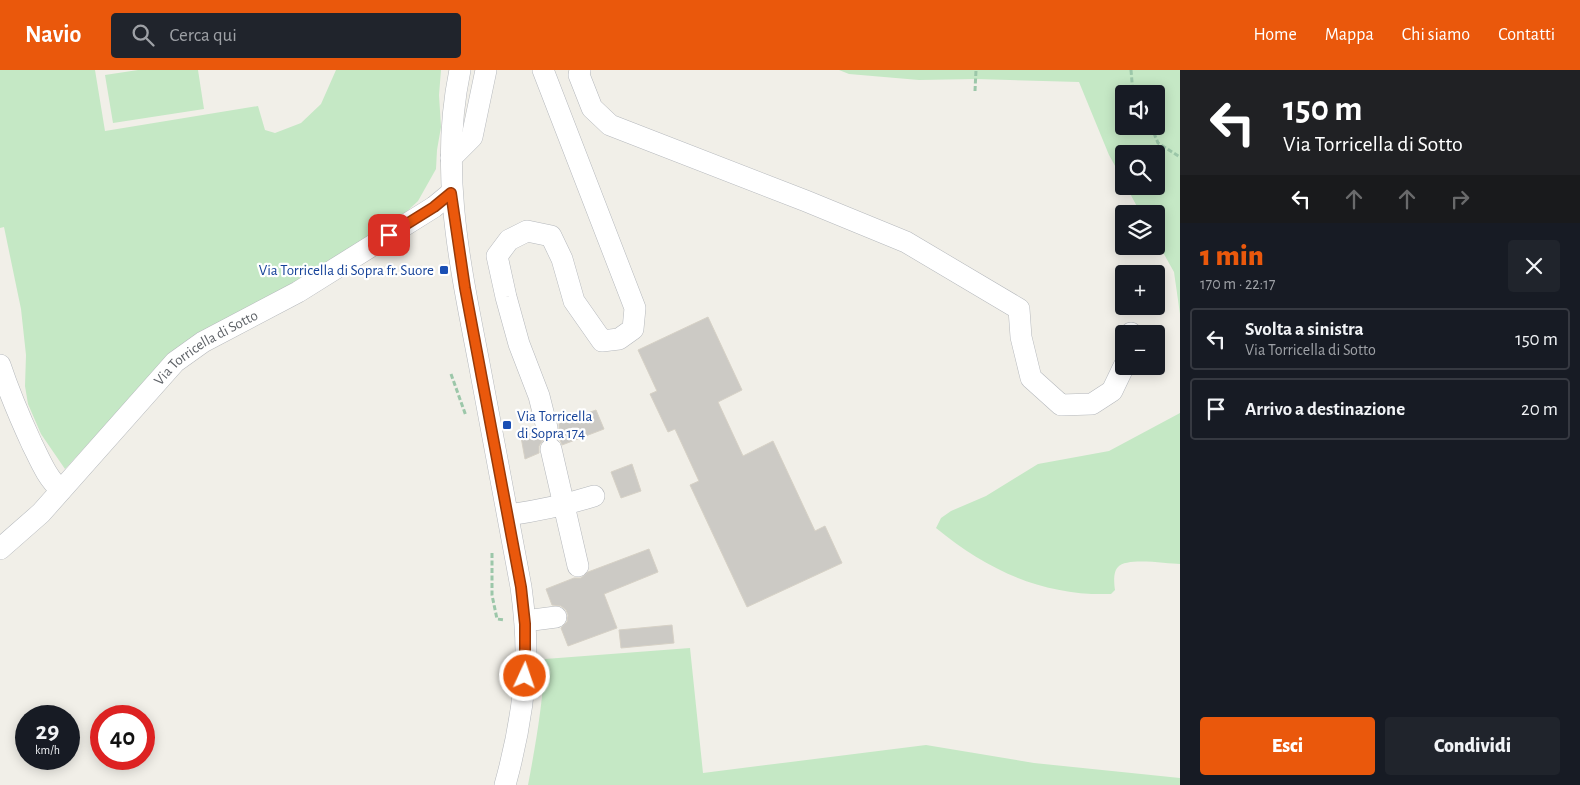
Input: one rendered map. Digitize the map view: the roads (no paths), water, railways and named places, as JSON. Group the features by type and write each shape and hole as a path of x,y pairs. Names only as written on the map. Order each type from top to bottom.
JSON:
{"street":[{"path":"447,70 445,93 452,130"},
{"path":"460,70 452,130 451,193 465,288 521,587 525,621 525,676 520,720 504,785"},
{"path":"451,158 472,137 486,70"},
{"path":"543,70 635,308 633,330 619,339 602,341 574,301 562,259 550,236 527,231 509,240 497,256 519,344 539,396 547,428"},
{"path":"580,70 579,75 592,108 610,125 906,242 1019,309 1021,337 1031,378 1061,405 1092,404 1112,391 1120,375"},
{"name":"Via Torricella di Sotto","path":"0,549 41,513 175,362 203,342 298,292 434,207 451,193"},
{"path":"0,364 14,404 38,457 53,483 61,490"},
{"path":"551,449 578,566"},
{"path":"508,515 533,512 594,496"},
{"path":"525,621 556,617"}],"place":[{"name":"Via Torricella di Sopra fr. Suore","path":"444,270"},
{"name":"Via Torricella di Sopra 174","path":"507,425"}]}
